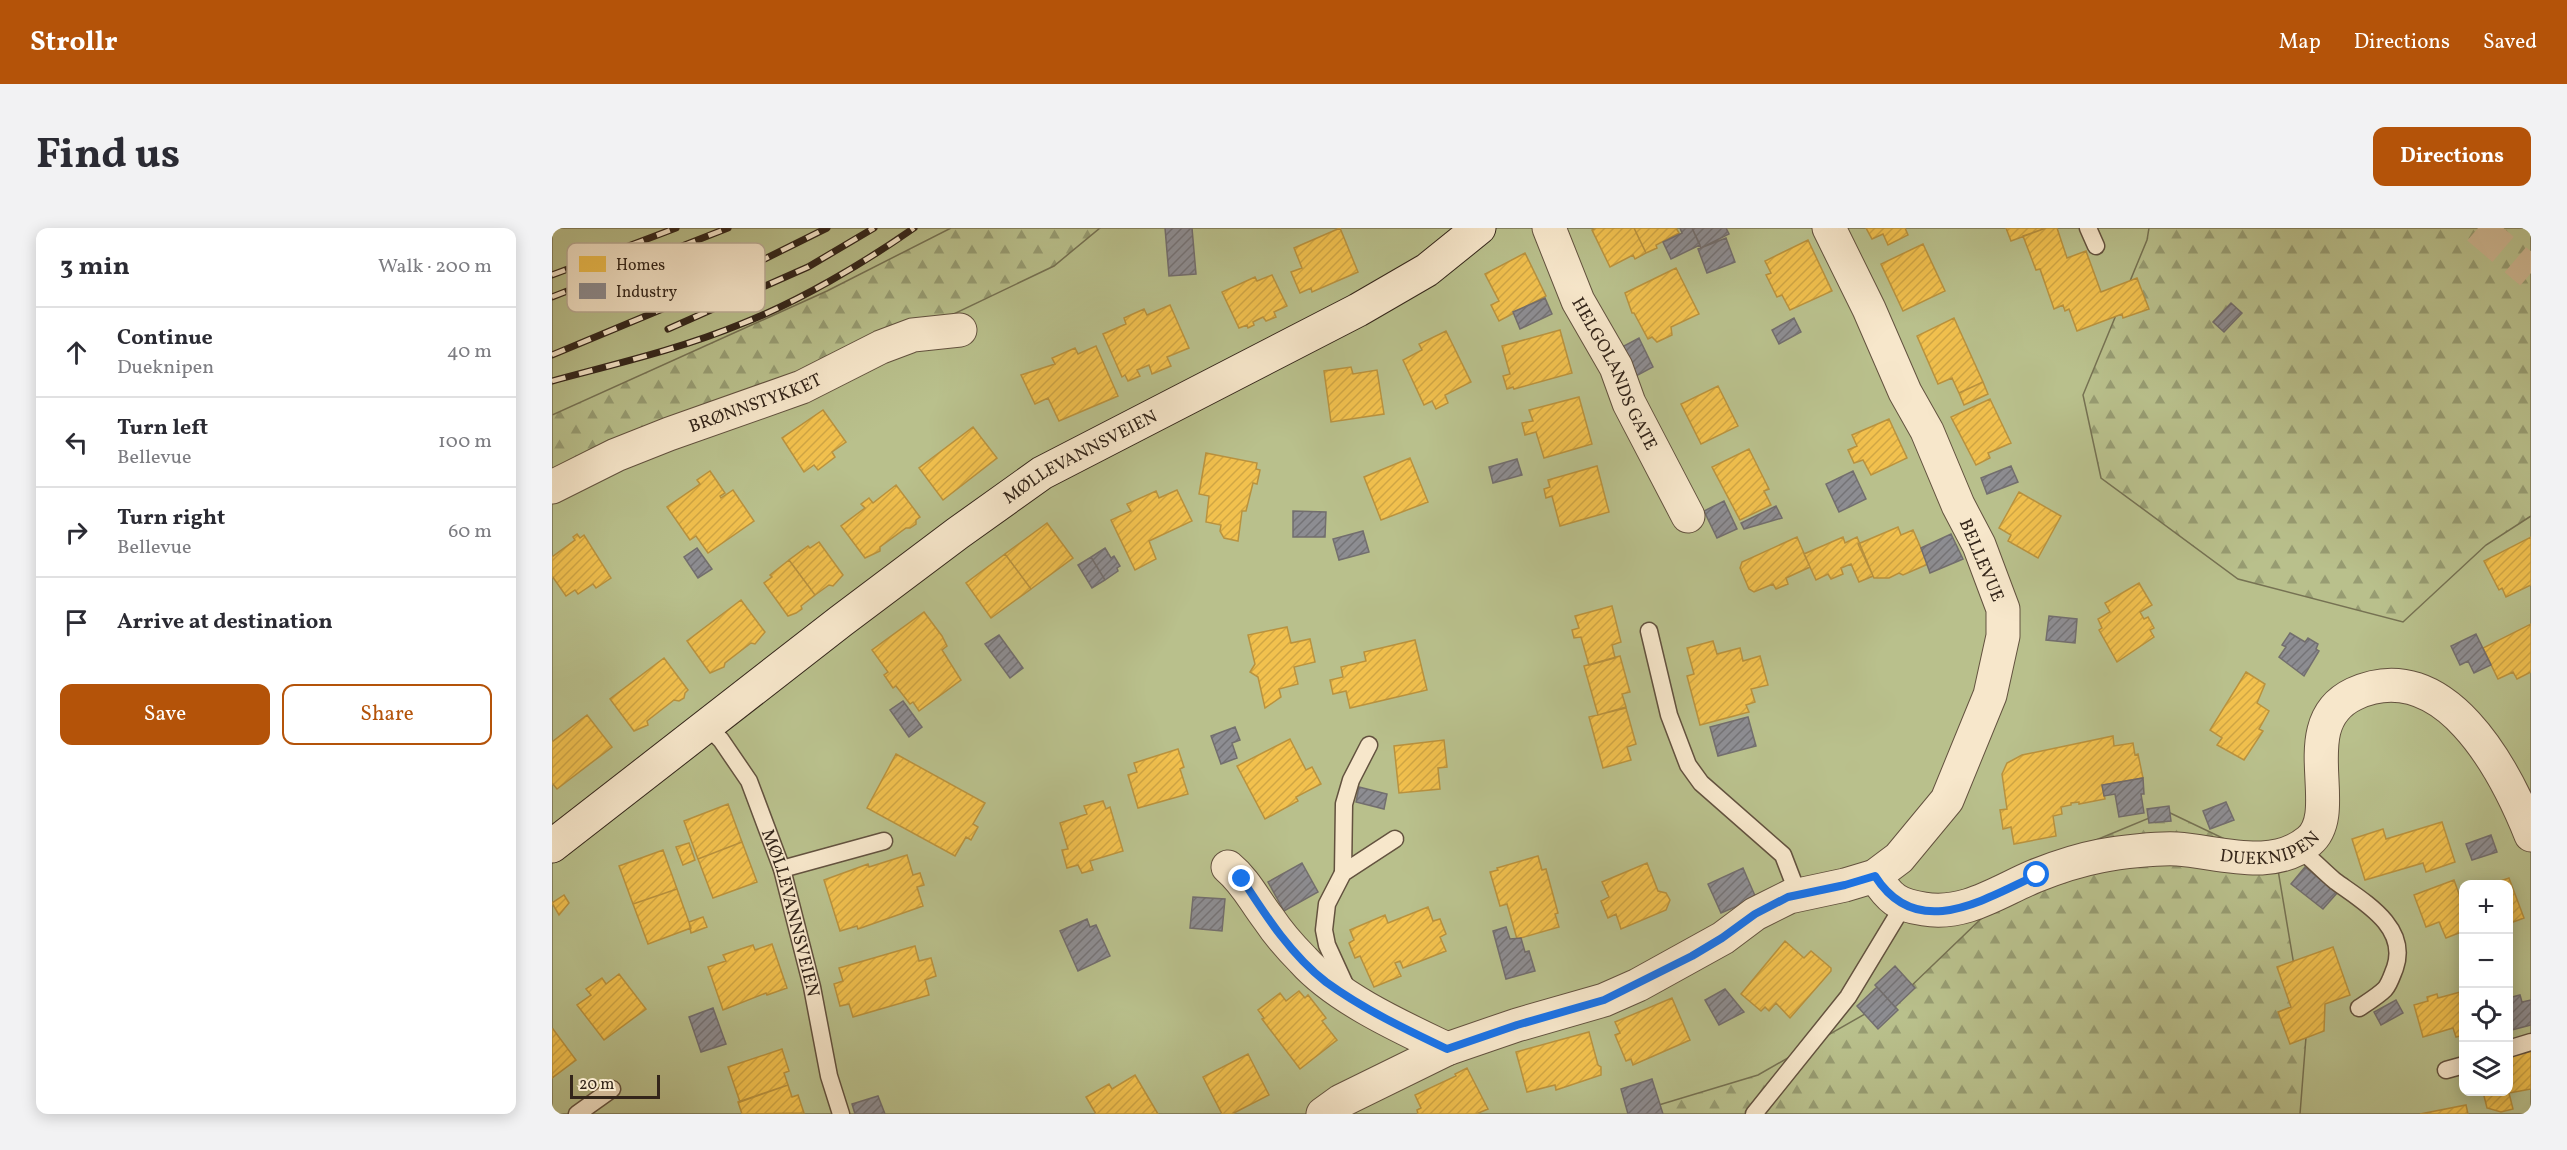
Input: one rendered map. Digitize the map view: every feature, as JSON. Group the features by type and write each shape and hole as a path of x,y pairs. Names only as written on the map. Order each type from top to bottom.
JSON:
{"street":[{"name":"MØLLEVANNSVEIEN","path":"552,846 648,769 958,532 1042,473 1358,310 1428,270 1479,228"},
{"name":"HELGOLANDS GATE","path":"1549,228 1578,301 1616,367 1629,404 1688,516"},
{"name":"BELLEVUE","path":"1323,1114 1341,1101 1447,1049 1517,1025 1604,1000 1692,956 1755,914 1788,897 1875,876 1899,858 1947,800 1993,685 2003,636 2003,609 1979,545 1958,505 1927,431 1905,392 1869,309 1828,228"},
{"name":"BRØNNSTYKKET","path":"552,487 616,455 802,387 881,347 913,335 960,330"},
{"name":"DUEKNIPEN","path":"1903,906 1941,912 1969,906 2037,875 2101,856 2175,849 2240,858 2264,858 2288,852 2311,840 2319,823 2323,794 2323,737 2329,714 2354,694 2379,687 2407,687 2433,697 2458,714 2524,797 2531,835"},
{"path":"1228,867 1242,879 1267,917 1304,962 1327,982 1388,1019 1447,1049"},
{"path":"1875,876 1886,893 1903,906"}],"lane":[{"path":"2088,228 2096,246"},
{"path":"1649,631 1669,715 1688,765 1701,783 1784,855 1798,894"},
{"name":"MØLLEVANNSVEIEN","path":"707,726 721,740 749,781 782,869 812,987 829,1076 841,1114"},
{"path":"1351,997 1327,945 1324,930 1327,904 1343,873 1344,804 1351,780 1369,745"},
{"path":"1343,873 1395,840"},
{"path":"782,869 884,841"},
{"path":"2297,847 2330,877 2370,907 2390,927 2396,938 2398,958 2389,983 2384,991 2359,1008"},
{"path":"1754,1114 1848,997 1903,906"},
{"path":"2513,1047 2531,1042"},
{"path":"2446,1070 2459,1066"},
{"path":"577,1114 612,1089"}],"green space":[{"path":"552,228 2531,228 2531,1114 552,1114"},
{"path":"951,228 1100,228 1054,266 893,343 552,494 552,415 827,291"},
{"path":"2149,228 2531,228 2531,516 2486,545 2403,622 2238,579 2101,478 2083,395 2147,240"},
{"path":"2166,811 2277,864 2306,1037 2300,1114 1629,1114 1758,1075 1907,990 2038,864"}],"building: Homes":[{"path":"1340,228 1358,272 1312,292 1311,288 1300,293 1291,272 1302,268 1294,248"},
{"path":"1596,228 1634,228 1646,253 1635,259 1633,255 1610,267 1592,230"},
{"path":"1634,228 1676,228 1679,233 1646,253"},
{"path":"1866,228 1905,228 1908,235 1888,245 1883,234 1872,239"},
{"path":"2006,228 2046,228 2011,241"},
{"path":"2046,228 2057,228 2067,258 2086,251 2101,292 2137,278 2149,309 2123,318 2122,314 2077,331 2069,309 2065,311 2063,305 2054,309 2040,269 2036,270 2023,236"},
{"path":"1808,240 1832,291 1790,310 1782,295 1777,297 1766,275 1771,273 1765,261"},
{"path":"1923,244 1945,291 1903,311 1881,264"},
{"path":"1525,253 1546,296 1499,321 1491,305 1499,301 1485,274"},
{"path":"1676,268 1699,314 1671,327 1672,335 1657,342 1652,337 1648,339 1632,313 1625,293"},
{"path":"1272,275 1287,306 1274,312 1276,317 1266,321 1263,317 1253,322 1254,325 1248,328 1247,325 1239,328 1222,292 1255,277 1257,281"},
{"path":"1170,305 1189,348 1167,357 1171,366 1152,374 1149,365 1137,370 1140,376 1128,381 1125,375 1122,377 1103,334 1126,324 1124,318 1144,309 1147,315"},
{"path":"1954,318 1983,382 1959,393 1952,378 1938,384 1917,336"},
{"path":"1560,330 1572,373 1507,389 1503,376 1510,374 1502,346"},
{"path":"1446,331 1471,382 1445,395 1448,403 1436,409 1432,401 1424,405 1403,360 1422,350 1419,344"},
{"path":"1096,346 1118,396 1059,421 1048,398 1035,404 1021,375 1055,364 1052,358 1075,348 1078,354"},
{"path":"1351,367 1353,374 1377,370 1384,414 1331,422 1324,371"},
{"path":"1983,382 1988,394 1964,405 1959,393"},
{"path":"1718,386 1738,426 1701,444 1681,404"},
{"path":"1579,397 1592,444 1544,458 1536,432 1525,435 1522,423 1533,421 1529,410"},
{"path":"1990,399 2011,443 1988,453 1990,458 1976,465 1951,417"},
{"path":"823,410 846,442 832,452 835,457 818,470 814,465 804,472 782,438"},
{"path":"1889,419 1907,458 1871,475 1863,460 1854,463 1848,450 1857,446 1852,435"},
{"path":"973,427 997,458 943,500 919,468"},
{"path":"1749,449 1769,489 1764,491 1771,505 1740,520 1712,467"},
{"path":"1206,453 1257,463 1256,469 1260,470 1257,484 1253,483 1246,511 1242,511 1238,541 1224,538 1220,531 1221,525 1206,522 1209,496 1199,494"},
{"path":"1410,458 1428,502 1381,520 1364,477"},
{"path":"1597,466 1609,512 1560,526 1552,496 1546,498 1544,489 1550,487 1548,480"},
{"path":"710,471 725,493 720,496 721,498 733,490 754,521 708,553 696,536 690,540 667,507 700,484 697,480"},
{"path":"896,485 920,517 916,520 916,524 906,528 880,547 880,551 865,558 841,526 865,508 861,504 869,498 873,503"},
{"path":"1177,490 1192,521 1149,541 1156,559 1135,570 1111,520 1131,511 1127,504 1156,491 1159,498"},
{"path":"2019,492 2061,516 2038,558 2008,541 2011,535 1999,528"},
{"path":"1047,523 1073,558 1031,589 1005,554"},
{"path":"1898,527 1901,535 1913,530 1928,564 1903,575 1899,573 1889,578 1874,578 1858,544"},
{"path":"577,534 580,538 584,535 611,578 596,588 593,584 578,594 575,590 566,596 552,576 552,557 575,540 573,537"},
{"path":"1797,537 1810,567 1786,578 1788,584 1776,589 1773,584 1754,592 1749,589 1740,568 1742,562"},
{"path":"1843,537 1845,543 1857,537 1873,576 1859,582 1851,564 1841,568 1843,574 1831,579 1828,574 1816,580 1804,554"},
{"path":"2531,537 2531,585 2506,597 2502,588 2499,590 2484,561"},
{"path":"819,542 843,575 833,586 829,585 815,595 789,560 808,546 810,548"},
{"path":"1005,554 1031,589 991,618 966,583"},
{"path":"789,560 815,595 801,606 802,609 788,616 764,583 772,577 770,575"},
{"path":"2139,583 2152,605 2140,612 2144,619 2148,617 2154,628 2150,630 2154,637 2117,662 2099,630 2102,628 2098,619 2110,612 2105,603"},
{"path":"741,600 765,632 755,644 751,643 725,663 724,667 710,673 687,641"},
{"path":"1612,606 1621,642 1612,645 1615,658 1589,665 1581,637 1574,638 1572,630 1579,628 1575,616"},
{"path":"924,612 942,636 947,646 942,650 961,680 919,711 913,702 910,704 896,686 893,688 884,675 888,672 872,650"},
{"path":"2531,624 2531,672 2517,679 2513,672 2498,679 2483,648"},
{"path":"1287,627 1291,643 1310,639 1315,662 1294,667 1298,684 1279,689 1281,697 1265,708 1258,677 1250,672 1255,664 1248,635"},
{"path":"1415,640 1427,690 1350,708 1346,691 1333,694 1330,680 1343,677 1341,667 1366,661 1364,652"},
{"path":"1713,641 1717,654 1740,648 1743,661 1760,656 1768,685 1751,689 1755,702 1746,705 1749,712 1700,725 1687,676 1694,674 1687,648"},
{"path":"1620,656 1630,692 1622,694 1626,707 1598,715 1584,666"},
{"path":"664,658 688,690 684,698 679,701 674,700 647,721 648,725 634,731 610,699"},
{"path":"2246,672 2265,684 2257,703 2269,711 2259,729 2263,731 2244,760 2217,745 2222,738 2210,730"},
{"path":"1626,708 1636,744 1627,747 1631,760 1603,768 1589,717"},
{"path":"587,715 612,747 557,789 552,783 552,742"},
{"path":"2113,736 2114,746 2133,743 2143,778 2102,785 2105,799 2079,804 2079,802 2071,803 2071,805 2061,807 2062,814 2053,816 2056,836 2014,844 2011,827 2003,829 2000,810 2007,809 2002,774 2007,763 2022,755"},
{"path":"1290,739 1306,770 1312,767 1321,784 1296,797 1298,801 1265,819 1237,766"},
{"path":"1444,740 1447,767 1438,768 1440,789 1399,793 1394,746"},
{"path":"1178,749 1184,767 1180,769 1188,794 1138,808 1128,775 1137,772 1134,763"},
{"path":"896,754 985,803 973,824 978,827 971,840 966,837 955,856 867,808"},
{"path":"1103,801 1106,809 1110,807 1123,851 1090,861 1093,870 1082,873 1078,865 1067,868 1062,850 1068,849 1060,823 1087,814 1084,806"},
{"path":"728,804 742,842 698,859 684,821"},
{"path":"2442,822 2455,862 2426,872 2423,863 2365,880 2352,839 2383,829 2386,839"},
{"path":"742,842 757,882 713,898 698,859"},
{"path":"689,843 695,860 683,865 676,847"},
{"path":"663,850 677,889 633,904 619,866"},
{"path":"907,855 913,875 920,873 924,885 917,887 923,906 858,929 857,926 840,931 824,880 868,864 869,867"},
{"path":"1538,856 1542,870 1546,869 1558,913 1555,914 1559,927 1517,939 1507,904 1500,906 1490,872"},
{"path":"1647,863 1658,891 1666,893 1670,900 1666,910 1621,929 1616,914 1608,918 1601,901 1609,897 1602,882"},
{"path":"2454,880 2459,894 2459,933 2446,938 2439,922 2426,927 2414,895"},
{"path":"677,889 691,928 648,944 633,904"},
{"path":"2513,889 2524,918 2513,922"},
{"path":"564,895 569,903 559,915 552,903"},
{"path":"1428,907 1433,921 1440,919 1446,934 1440,937 1446,951 1403,968 1400,961 1395,963 1401,976 1374,987 1360,956 1355,958 1349,943 1354,940 1350,930 1385,915 1388,923"},
{"path":"703,917 707,927 691,933 689,922"},
{"path":"1785,941 1804,958 1811,951 1831,968 1831,971 1790,1018 1776,1003 1769,1011 1765,1007 1761,1011 1741,994"},
{"path":"772,944 787,988 767,995 766,993 723,1010 708,967 726,961 723,955 753,945 755,950"},
{"path":"915,946 919,961 931,958 936,976 925,980 929,995 853,1017 849,1004 840,1006 834,984 843,981 839,968"},
{"path":"2333,947 2350,995 2325,1004 2324,1031 2290,1044 2278,1012 2291,1007 2277,967"},
{"path":"619,974 646,1009 604,1040 577,1005 591,995 586,989 602,978 606,984"},
{"path":"1299,991 1305,998 1308,995 1326,1018 1322,1021 1337,1040 1300,1069 1262,1019 1264,1018 1258,1010 1280,993 1286,1001"},
{"path":"2459,992 2459,1036 2456,1037 2453,1028 2423,1037 2414,1005 2428,1001 2427,997 2437,994 2438,998"},
{"path":"1672,998 1690,1040 1633,1065 1631,1059 1626,1061 1615,1035 1620,1033 1615,1022"},
{"path":"552,1030 576,1060 552,1078"},
{"path":"1589,1032 1598,1065 1601,1067 1601,1075 1556,1090 1555,1085 1527,1092 1516,1052"},
{"path":"782,1049 789,1071 784,1073 788,1085 740,1102 728,1067"},
{"path":"2531,1051 2531,1089 2513,1092 2513,1056"},
{"path":"1248,1054 1269,1095 1232,1114 1222,1114 1203,1077"},
{"path":"1467,1068 1488,1109 1476,1114 1418,1114 1417,1110 1421,1108 1415,1095 1456,1076 1455,1074"},
{"path":"1135,1075 1158,1114 1096,1114 1086,1097 1109,1084 1112,1089"},
{"path":"788,1085 792,1097 798,1095 804,1113 742,1114 738,1102"},
{"path":"2484,1096 2510,1096 2513,1109 2501,1112 2487,1108"},
{"path":"2466,1105 2468,1114 2420,1114"}],"building: Industry":[{"path":"1165,228 1192,228 1196,274 1169,276"},
{"path":"1680,228 1692,228 1700,245 1671,259 1663,242 1682,233"},
{"path":"1692,228 1726,228 1729,234 1701,248"},
{"path":"1726,238 1735,262 1707,273 1698,249"},
{"path":"1545,298 1552,314 1520,329 1513,312"},
{"path":"2231,303 2242,313 2224,332 2213,322"},
{"path":"1794,318 1801,332 1779,344 1772,330"},
{"path":"1639,338 1653,367 1636,376 1622,347"},
{"path":"1517,459 1522,475 1493,483 1489,467"},
{"path":"2011,466 2018,482 1987,494 1981,478"},
{"path":"1853,471 1866,499 1839,512 1826,484"},
{"path":"1724,501 1737,529 1717,538 1704,511"},
{"path":"1776,506 1782,518 1744,529 1741,523"},
{"path":"1293,511 1326,512 1325,537 1293,537"},
{"path":"1363,531 1369,552 1339,560 1333,539"},
{"path":"1951,534 1963,559 1930,573 1921,548"},
{"path":"697,548 712,569 698,578 684,557"},
{"path":"1105,548 1120,566 1117,568 1118,571 1105,580 1091,557"},
{"path":"1091,557 1105,580 1092,588 1078,565"},
{"path":"2049,616 2077,619 2075,643 2046,640"},
{"path":"2290,633 2305,642 2308,638 2318,644 2316,649 2319,651 2304,676 2279,657 2286,647 2282,645"},
{"path":"2476,634 2491,665 2474,673 2468,661 2460,665 2451,646"},
{"path":"999,635 1023,668 1010,678 985,644"},
{"path":"903,701 922,727 909,737 890,710"},
{"path":"1748,717 1756,746 1718,756 1710,727"},
{"path":"1235,727 1240,740 1232,743 1237,758 1221,764 1211,736"},
{"path":"2143,778 2144,794 2141,794 2144,813 2119,817 2115,794 2104,796 2102,785"},
{"path":"1359,787 1387,794 1384,809 1356,802"},
{"path":"2226,802 2234,820 2210,829 2203,811"},
{"path":"2169,806 2171,821 2149,823 2147,809"},
{"path":"2491,835 2497,852 2472,860 2466,844"},
{"path":"1302,863 1318,892 1284,911 1268,882"},
{"path":"2305,867 2337,893 2323,909 2291,884"},
{"path":"1743,868 1756,898 1721,913 1708,884"},
{"path":"1193,897 1225,899 1222,931 1190,928"},
{"path":"1087,919 1090,927 1096,925 1110,956 1078,971 1060,931"},
{"path":"1506,927 1510,939 1521,938 1525,952 1529,951 1535,971 1506,979 1493,931"},
{"path":"1895,966 1915,988 1895,1007 1875,985"},
{"path":"1877,987 1898,1010 1878,1029 1857,1006"},
{"path":"1725,989 1744,1012 1719,1025 1705,1000"},
{"path":"2520,995 2522,1002 2531,1000 2531,1025 2513,1030 2513,997"},
{"path":"2396,1000 2403,1013 2381,1025 2374,1012"},
{"path":"713,1008 726,1044 701,1052 689,1017"},
{"path":"1652,1079 1663,1114 1628,1114 1621,1089"},
{"path":"878,1096 885,1114 855,1114 852,1104"}],"tunnel":[{"path":"2478,228 2531,273"}],"railway":[{"path":"636,243 676,228"},
{"path":"690,243 728,228"},
{"path":"765,259 827,228"},
{"path":"765,286 808,267 874,228"},
{"path":"552,381 671,349 763,315 830,281 914,228"},
{"path":"552,275 567,269"},
{"path":"552,297 567,291"},
{"path":"552,355 655,312"},
{"path":"668,329 706,312"}],"route":[{"path":"1242,879 1280,934 1304,962 1327,982 1388,1019 1447,1049 1517,1025 1604,1000 1638,985 1692,956 1755,914 1788,897 1875,876 1886,893 1903,906 1941,912 1969,906 2037,875"}]}
